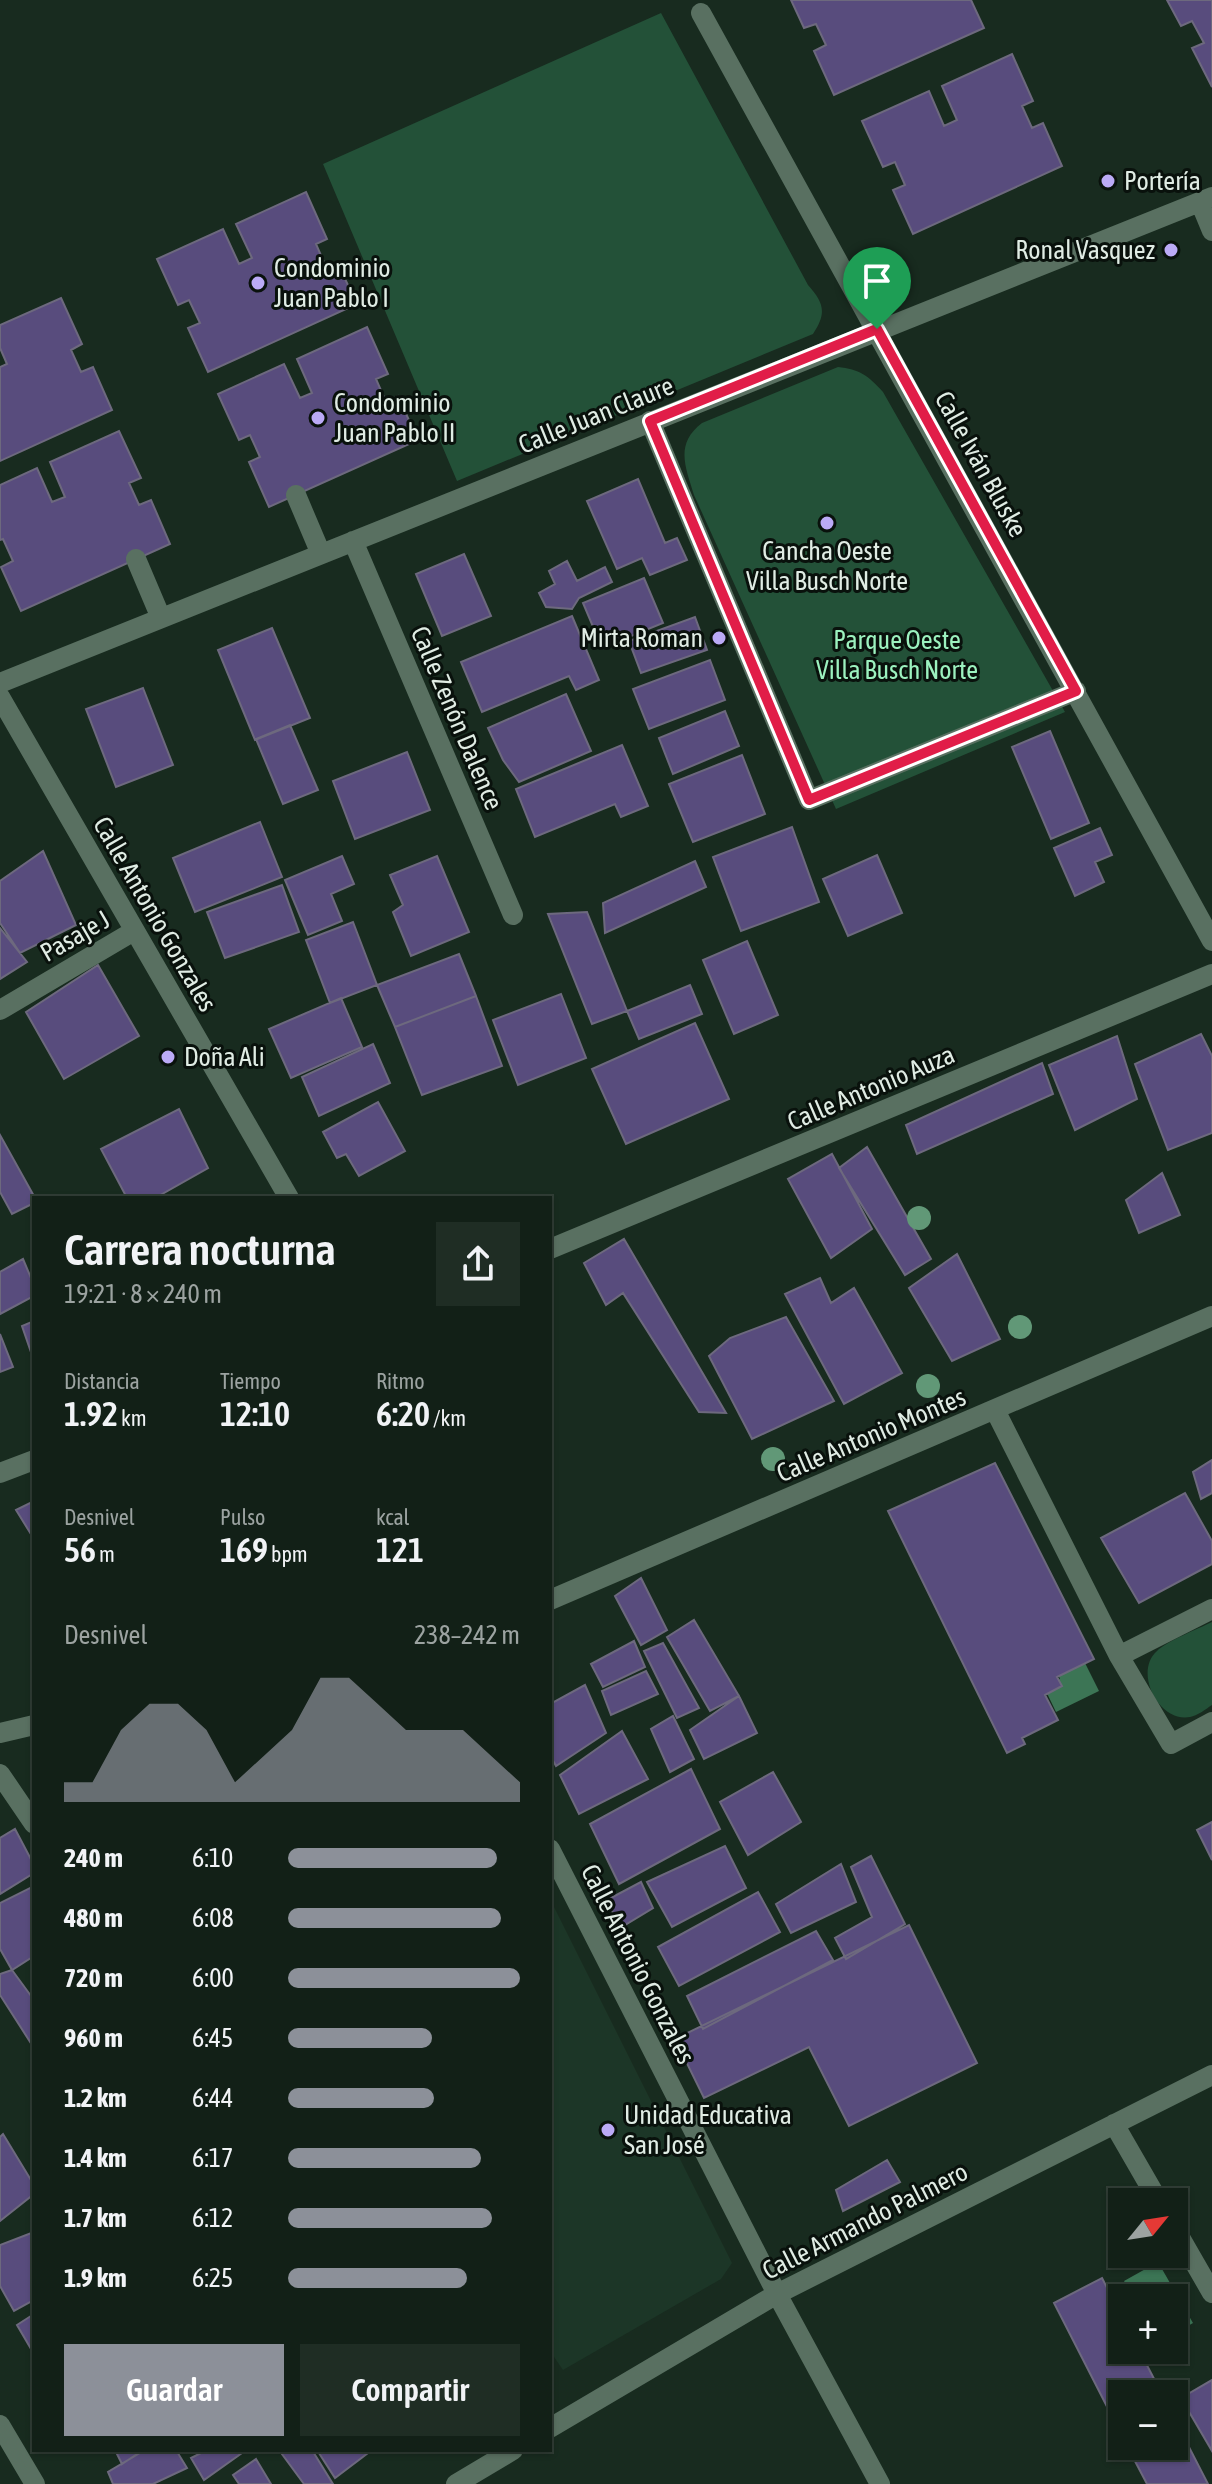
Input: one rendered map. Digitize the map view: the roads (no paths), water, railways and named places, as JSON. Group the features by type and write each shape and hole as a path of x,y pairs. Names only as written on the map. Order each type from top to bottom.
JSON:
{"street":[{"name":"Calle Iván Bluske","path":"701,13 1212,941"},
{"name":"Calle Juan Claure","path":"0,683 1206,199"},
{"path":"1206,199 1212,231"},
{"path":"650,421 809,800 1076,691"},
{"path":"296,495 321,554"},
{"name":"Calle Zenón Dalence","path":"353,541 513,915"},
{"path":"136,559 161,618"},
{"name":"Calle Antonio Gonzales","path":"0,697 288,1196"},
{"name":"Pasaje J","path":"0,1010 134,931"},
{"name":"Calle Antonio Auza","path":"552,1248 1212,974"},
{"name":"Calle Antonio Montes","path":"552,1599 1212,1316"},
{"path":"995,1410 1119,1656 1171,1744 1212,1722"},
{"path":"0,1473 32,1461"},
{"path":"1119,1656 1212,1609"},
{"path":"0,1733 32,1725"},
{"path":"0,1774 32,1821"},
{"name":"Calle Antonio Gonzales","path":"552,1853 777,2294 880,2484"},
{"name":"Calle Armando Palmero","path":"552,2427 777,2294 1212,2075"},
{"path":"1114,2124 1151,2188"},
{"path":"1188,2251 1212,2293"},
{"path":"0,2425 35,2484"},
{"path":"456,2484 510,2452"}],"place":[{"name":"Portería","path":"1108,181"},
{"name":"Ronal Vasquez","path":"1171,250"},
{"name":"Condominio Juan Pablo I","path":"258,283"},
{"name":"Condominio Juan Pablo II","path":"318,418"},
{"name":"Cancha Oeste Villa Busch Norte","path":"827,523"},
{"name":"Mirta Roman","path":"719,638"},
{"name":"Doña Ali","path":"168,1057"},
{"name":"Unidad Educativa San José","path":"608,2130"}],"park label":[{"name":"Parque Oeste Villa Busch Norte","path":"897,655"}]}
